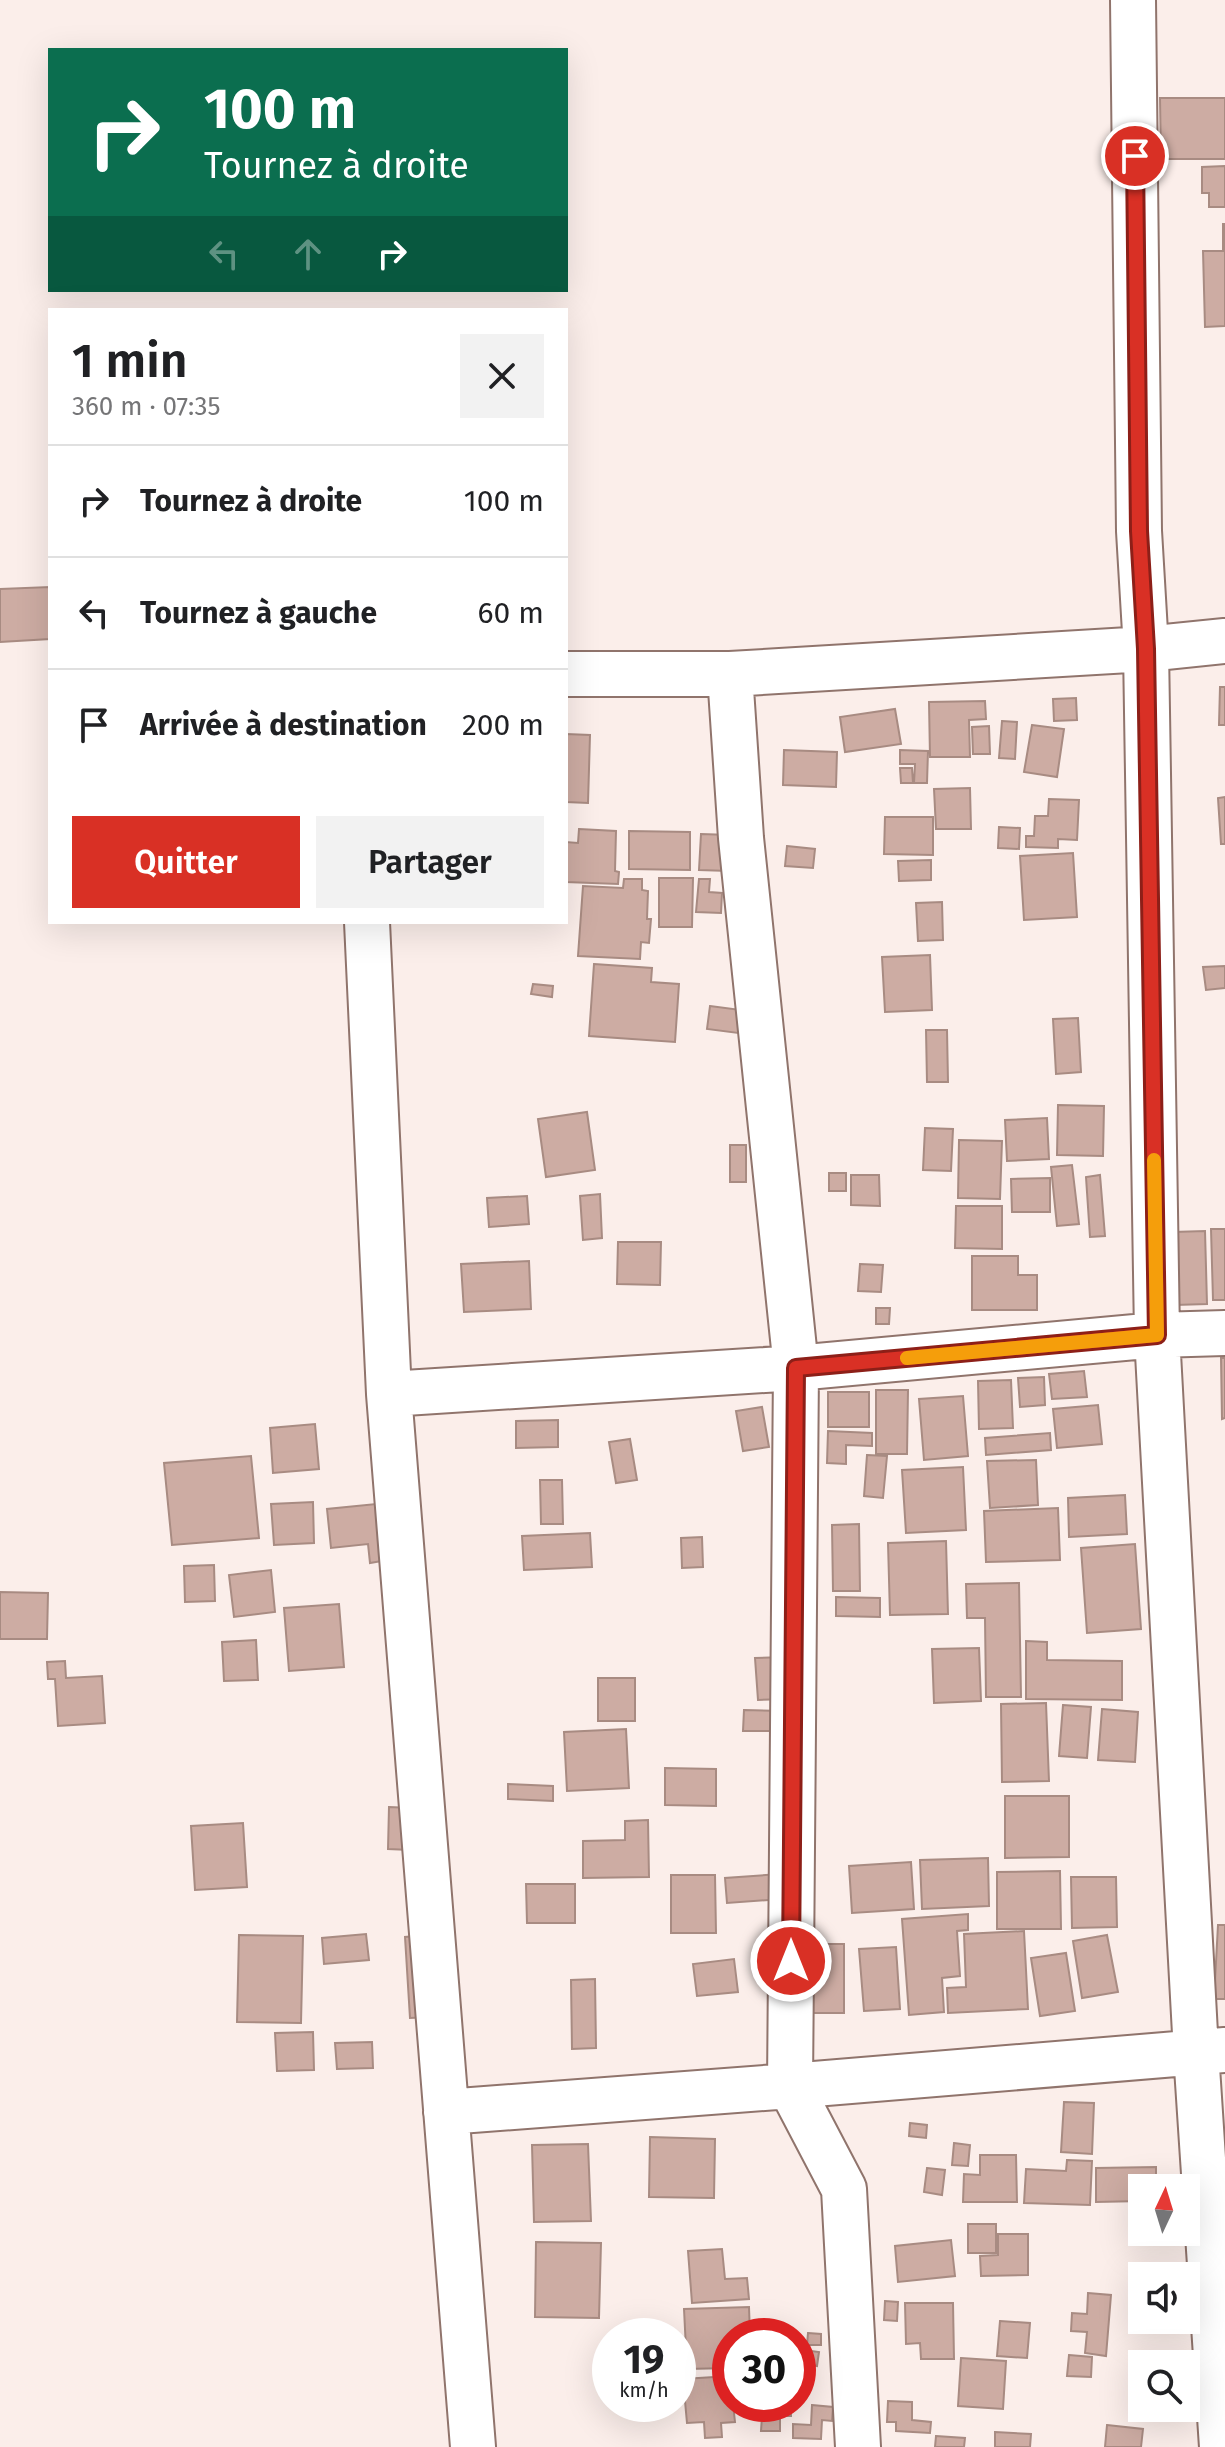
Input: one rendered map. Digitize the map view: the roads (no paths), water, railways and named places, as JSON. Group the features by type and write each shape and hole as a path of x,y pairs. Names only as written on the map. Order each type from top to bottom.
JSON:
{"street":[{"path":"1133,0 1139,531 1146,649 1157,1335 1210,2051 1222,2447"},
{"path":"568,674 730,674 1146,649 1225,641"},
{"path":"730,674 741,838 796,1368 790,2086 844,2189 858,2447"},
{"path":"367,924 389,1394 473,2447"},
{"path":"389,1394 796,1368 1157,1335 1225,1333"},
{"path":"446,2112 1210,2051"}]}
